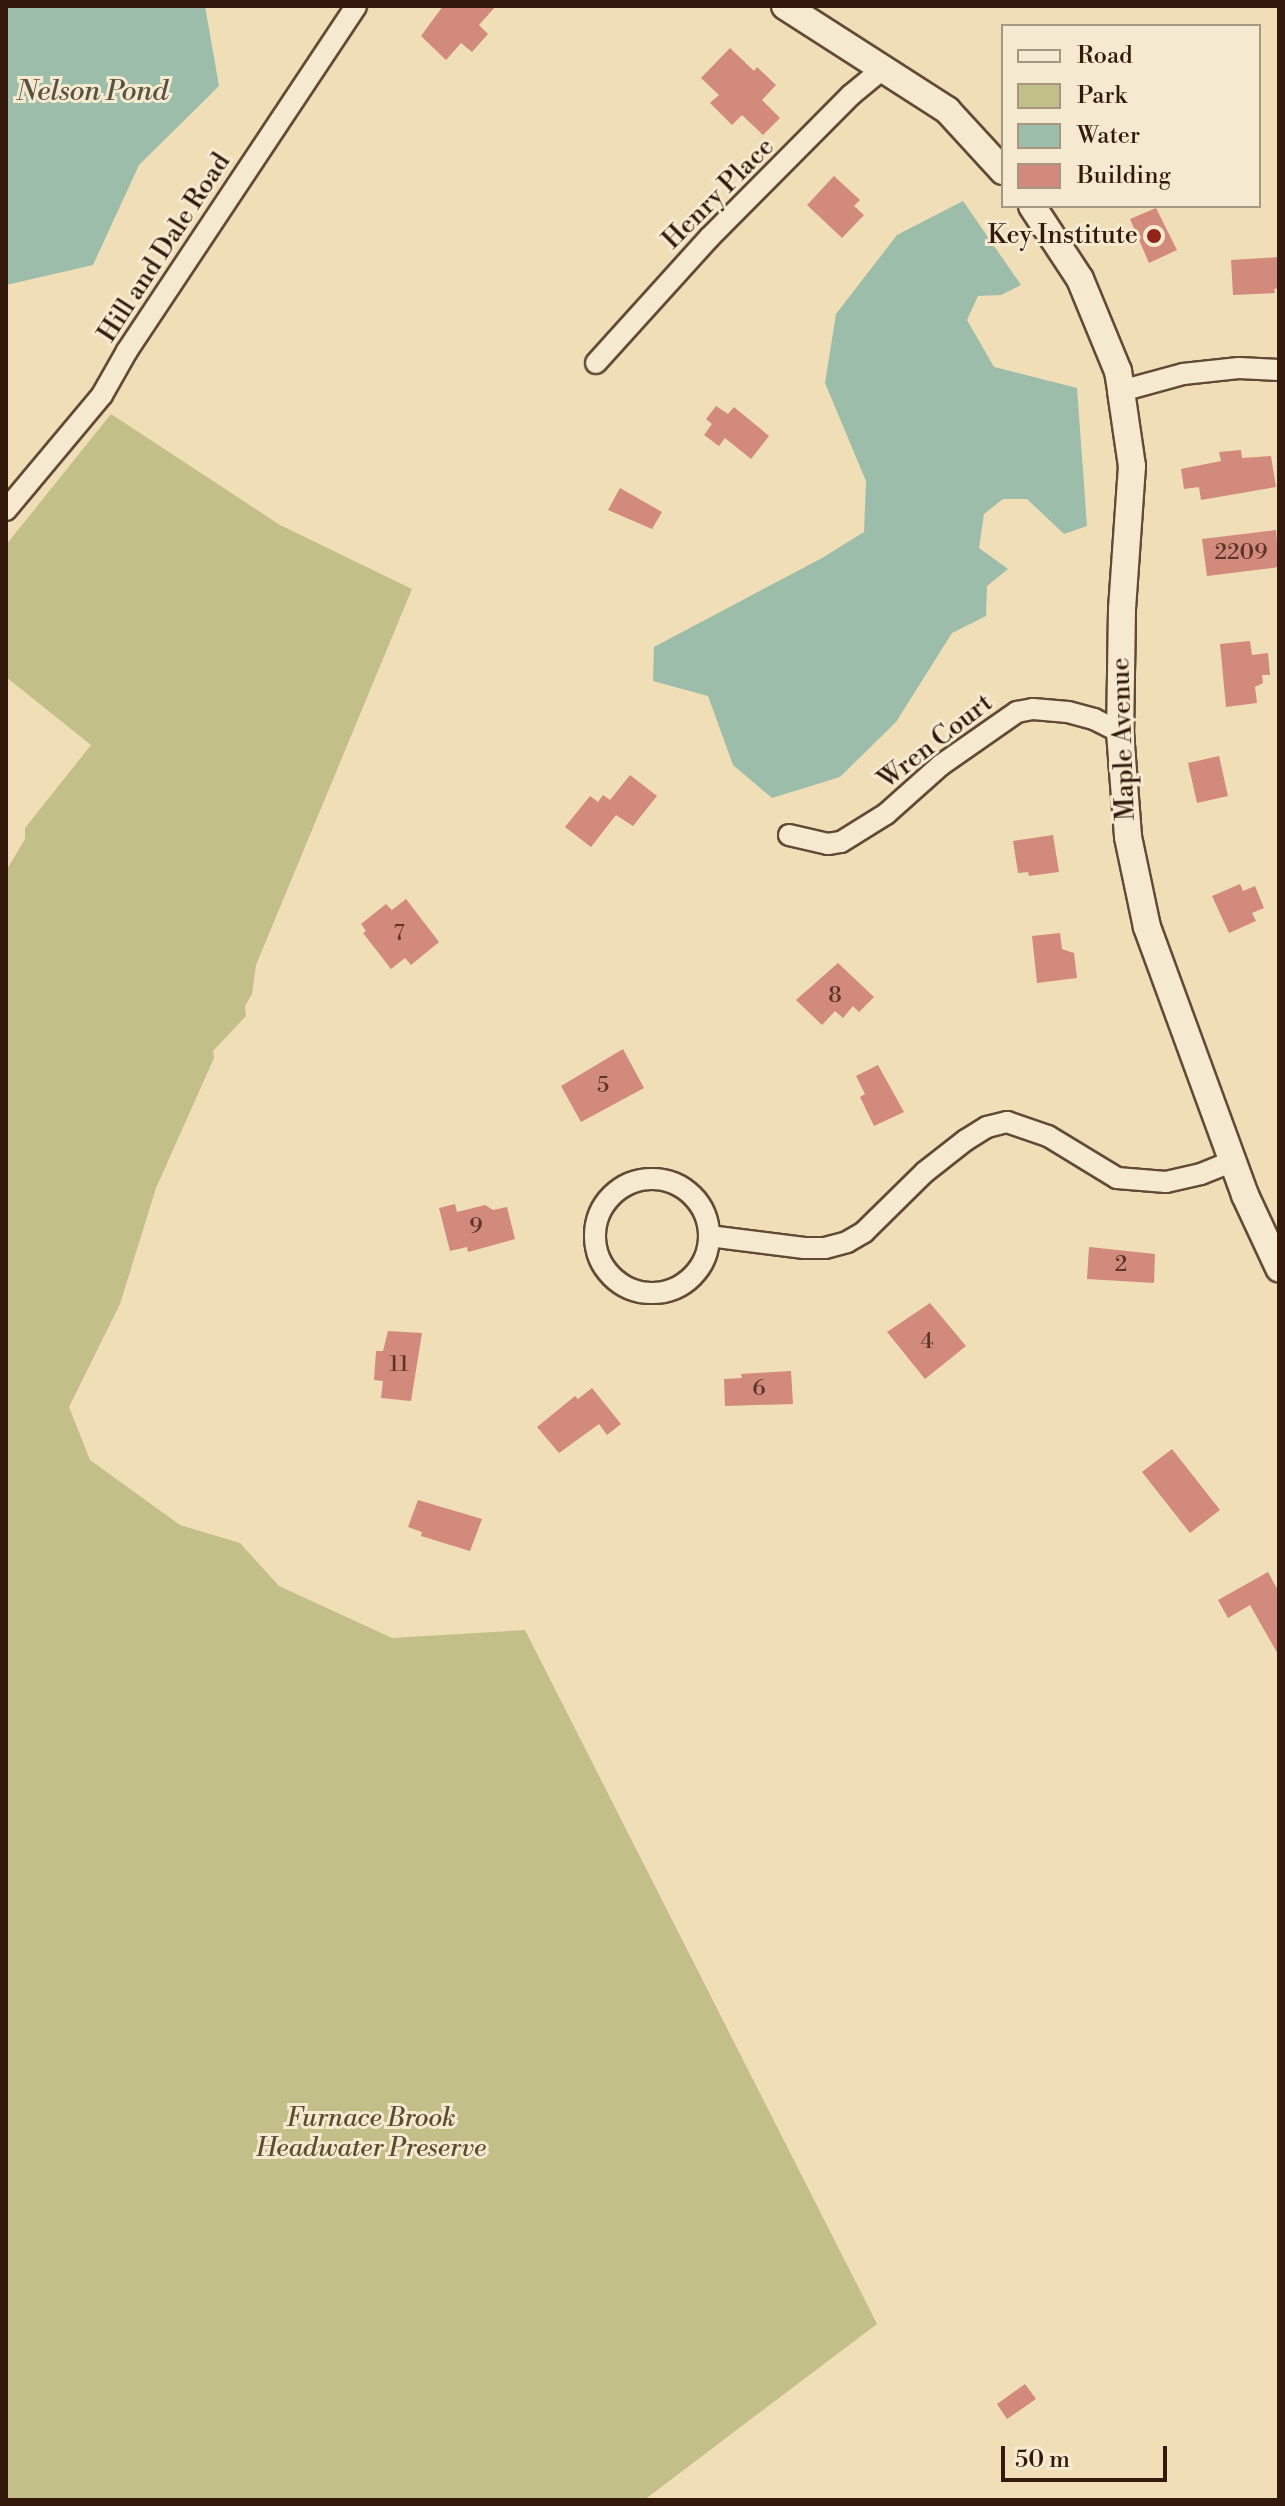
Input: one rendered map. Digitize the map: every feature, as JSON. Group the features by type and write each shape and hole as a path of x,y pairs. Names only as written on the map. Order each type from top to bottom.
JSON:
{"street":[{"name":"Hill and Dale Road","path":"6,510 102,395 127,351 356,6"},
{"path":"785,6 885,67 947,110 1001,169"},
{"name":"Henry Place","path":"596,363 709,238 851,95 885,67"},
{"name":"Maple Avenue","path":"1033,208 1080,279 1118,371 1132,466 1122,610 1120,732 1128,837 1147,927 1233,1161 1279,1268"},
{"path":"1121,391 1183,374 1239,368 1279,370"},
{"name":"Wren Court","path":"789,835 828,844 841,842 886,814 941,765 1017,712 1033,709 1068,712 1094,719 1120,732"},
{"path":"709,1236 804,1248 825,1248 847,1242 864,1232 925,1172 966,1140 987,1127 1007,1122 1048,1136 1117,1178 1166,1182 1201,1174 1233,1161"},
{"path":"647,1179 666,1181 690,1194 706,1217 709,1236 699,1268 673,1289 657,1293 640,1292 615,1280 599,1256 595,1242 601,1209 613,1194 628,1184 647,1179"}],"green space":[{"name":"Furnace Brook Headwater Preserve","path":"111,414 280,525 412,589 256,965 252,994 245,1006 246,1016 213,1051 214,1058 156,1188 120,1304 69,1407 90,1460 180,1525 240,1543 279,1586 392,1638 525,1630 877,2324 644,2500 6,2500 6,871 25,839 25,828 91,745 6,677 6,545"}],"water":[{"name":"Nelson Pond","path":"6,6 205,6 219,86 139,165 93,265 6,285"},
{"path":"963,201 1021,285 1001,295 978,296 967,320 994,367 1077,388 1087,526 1064,534 1027,499 1003,499 984,514 979,548 1008,569 987,586 986,616 952,633 896,722 840,777 772,798 733,765 708,696 653,681 654,647 822,558 864,532 866,481 825,383 836,314 897,235"}],"building":[{"path":"443,6 496,6 479,25 488,34 472,52 461,43 446,60 421,36"},
{"path":"730,48 754,71 757,67 776,85 762,100 780,118 763,135 742,115 732,125 710,103 719,95 701,78"},
{"path":"834,176 860,200 854,206 864,215 842,238 807,205"},
{"name":"Key Institute","path":"1156,208 1177,250 1149,263 1130,219"},
{"path":"1279,257 1279,288 1274,289 1275,293 1233,295 1231,260"},
{"path":"716,406 728,414 734,407 769,436 751,459 725,438 719,446 704,435 712,424 706,419"},
{"path":"1241,450 1242,458 1271,456 1276,487 1201,500 1199,487 1184,489 1181,469 1221,461 1219,452"},
{"path":"620,488 662,512 652,529 608,510"},
{"path":"1276,530 1279,567 1207,576 1202,539"},
{"path":"1250,641 1252,655 1268,653 1270,675 1262,675 1263,683 1255,687 1257,703 1226,707 1220,644"},
{"path":"1219,756 1228,796 1197,803 1188,763"},
{"path":"630,775 657,796 633,826 616,815 591,847 565,827 590,796 598,802 603,795 610,800"},
{"path":"1053,835 1059,872 1029,876 1028,872 1018,873 1013,841"},
{"path":"1240,884 1243,891 1255,886 1264,908 1252,913 1256,921 1229,933 1212,896"},
{"path":"406,899 439,942 411,965 405,958 391,969 363,933 366,931 361,924 386,904 392,910"},
{"path":"1060,933 1062,949 1074,953 1077,978 1037,983 1032,936"},
{"path":"838,963 874,997 859,1012 853,1006 843,1018 835,1011 822,1025 796,1000"},
{"path":"623,1049 644,1088 581,1122 561,1086"},
{"path":"878,1065 904,1112 874,1126 860,1097 865,1094 856,1076"},
{"path":"455,1204 457,1212 485,1205 493,1210 507,1207 515,1239 468,1252 467,1247 450,1251 439,1208"},
{"path":"1089,1247 1155,1254 1154,1283 1087,1279"},
{"path":"930,1303 966,1346 925,1379 887,1332"},
{"path":"388,1331 422,1333 411,1401 381,1398 383,1381 374,1380 376,1351 383,1351"},
{"path":"791,1371 793,1404 725,1406 724,1379 742,1378 741,1374"},
{"path":"592,1388 621,1424 607,1435 599,1424 559,1453 537,1427 575,1396 578,1399"},
{"path":"1172,1449 1220,1510 1190,1533 1142,1472"},
{"path":"418,1500 482,1519 470,1551 421,1536 422,1532 408,1527"},
{"path":"1268,1572 1279,1592 1279,1656 1250,1605 1228,1618 1218,1600"},
{"path":"1025,2384 1036,2399 1007,2419 997,2404"}],"place":[{"name":"Key Institute","path":"1154,236"}]}
